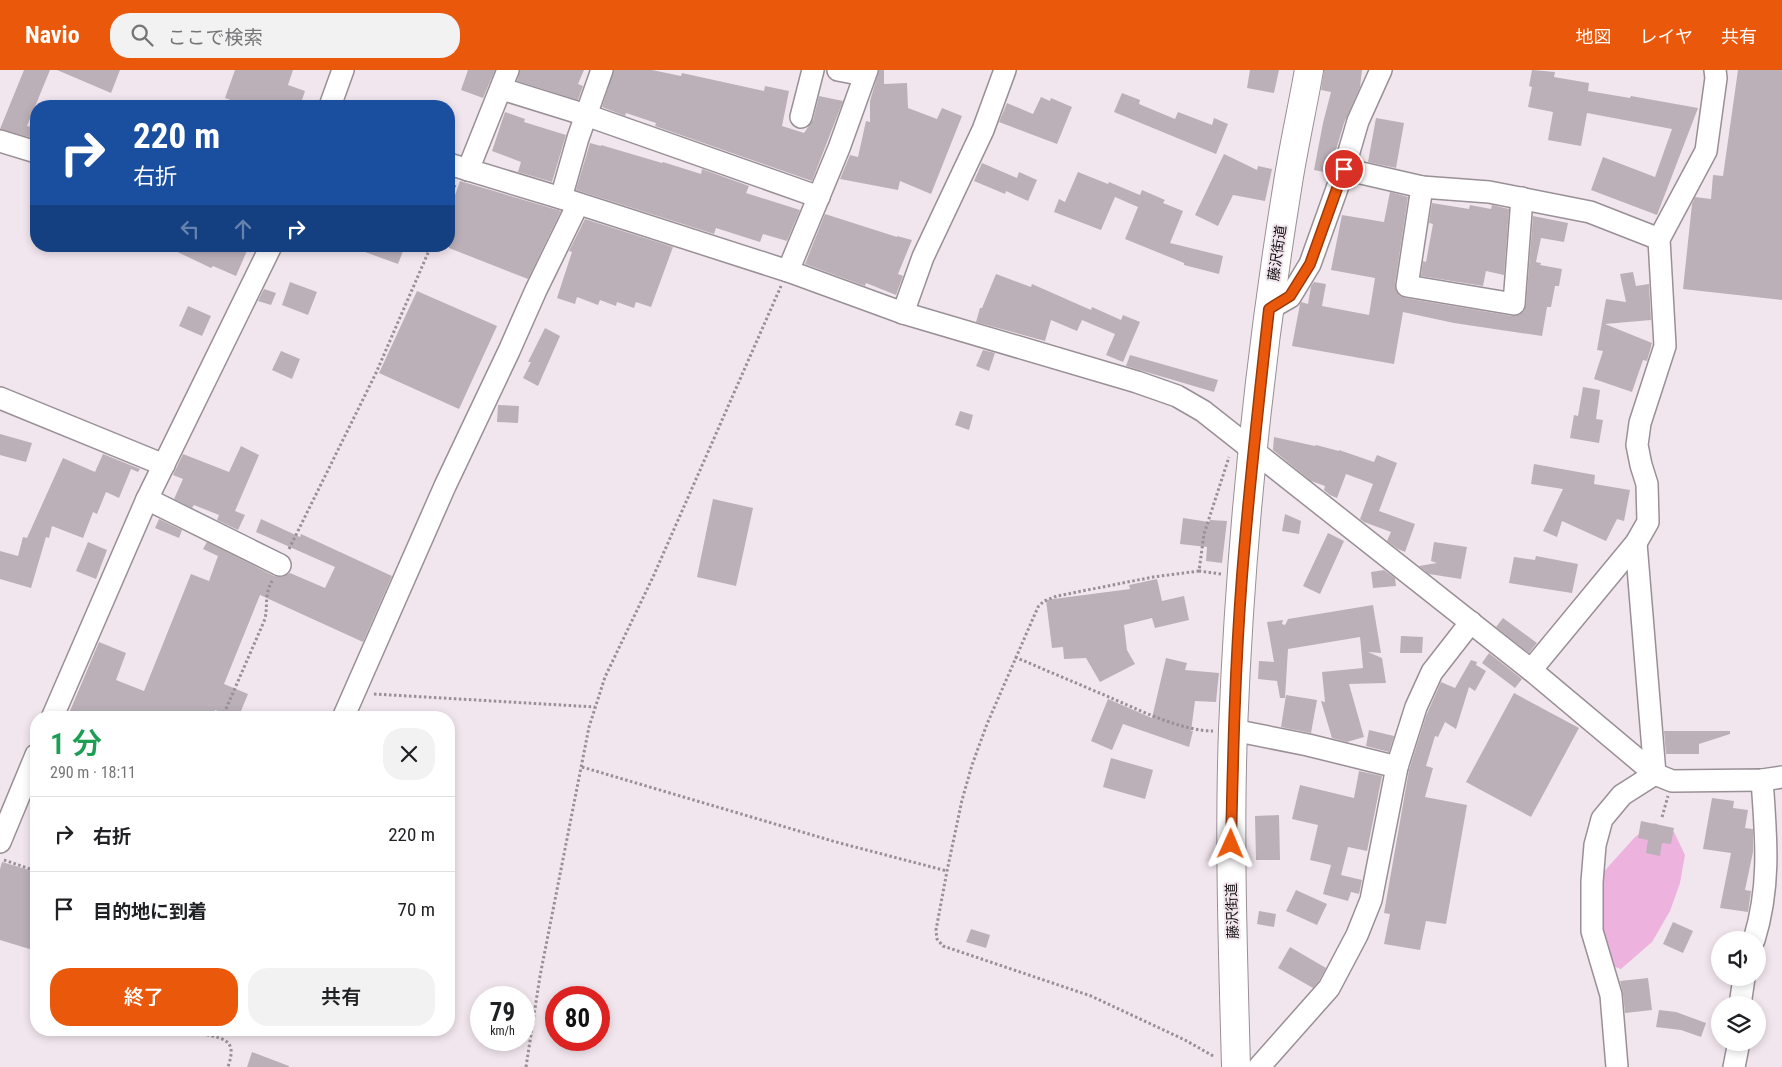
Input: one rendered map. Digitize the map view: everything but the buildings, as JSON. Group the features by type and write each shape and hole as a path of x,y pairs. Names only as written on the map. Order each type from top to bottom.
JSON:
{"highway":[{"name":"藤沢街道","path":"1228,1063 1233,730 1242,577 1244,443 1269,309 1287,187 1309,70"}],"street":[{"path":"332,100 343,70"},
{"path":"346,711 444,486 536,290 569,201 578,138 602,70"},
{"path":"801,116 813,70"},
{"path":"788,271 839,148 866,73 838,70"},
{"path":"903,313 923,257 983,130 1005,70"},
{"path":"1269,309 1290,296 1310,264 1344,169 1358,121 1380,70"},
{"path":"1531,670 1636,543 1648,522 1647,484 1637,445 1640,423 1665,346 1658,239 1706,150 1716,78 1715,70"},
{"path":"819,197 586,115 505,79 458,167 788,271 903,313 1137,382 1177,396 1204,411 1531,670 1655,774 1672,781 1772,778 1764,900 1756,931"},
{"path":"0,141 30,150"},
{"path":"1344,169 1422,187 1489,192 1590,212 1658,239"},
{"path":"1422,187 1407,286 1514,304 1522,198"},
{"path":"55,711 147,499 268,252"},
{"path":"0,398 164,465"},
{"path":"147,499 280,566"},
{"path":"1636,543 1655,774"},
{"path":"1259,1067 1329,988 1357,935 1371,900 1397,767 1416,707 1432,672 1471,622"},
{"path":"1233,730 1308,745 1397,767"},
{"path":"0,842 30,770"},
{"path":"1617,1067 1610,995 1592,931 1592,882 1595,845 1602,819 1622,795 1655,774"},
{"path":"1734,1067 1737,1051"}],"path":[{"path":"225,711 266,619 268,588 376,373 428,252"},
{"path":"526,1067 540,976 589,727 595,707 605,677 657,568 788,271"},
{"path":"1199,571 1204,534 1244,443"},
{"path":"1228,1063 1185,1040 1091,996 943,946 937,940 936,930 962,800 972,765 987,724 1038,607 1044,601 1057,596 1153,577 1199,571 1242,577"},
{"path":"1015,657 1141,711 1179,724 1203,731 1233,730"},
{"path":"354,692 595,707"},
{"path":"582,767 762,821 947,871"},
{"path":"0,859 30,869"},
{"path":"209,1036 220,1038 228,1043 231,1050 228,1067"}],"shaded area":[{"path":"1655,823 1674,832 1685,855 1680,883 1670,911 1652,942 1621,969 1606,964 1587,937 1599,877 1635,837"}],"route":[{"path":"1231,844 1233,730 1242,577 1253,450 1269,309 1290,296 1310,264 1344,169"}]}
